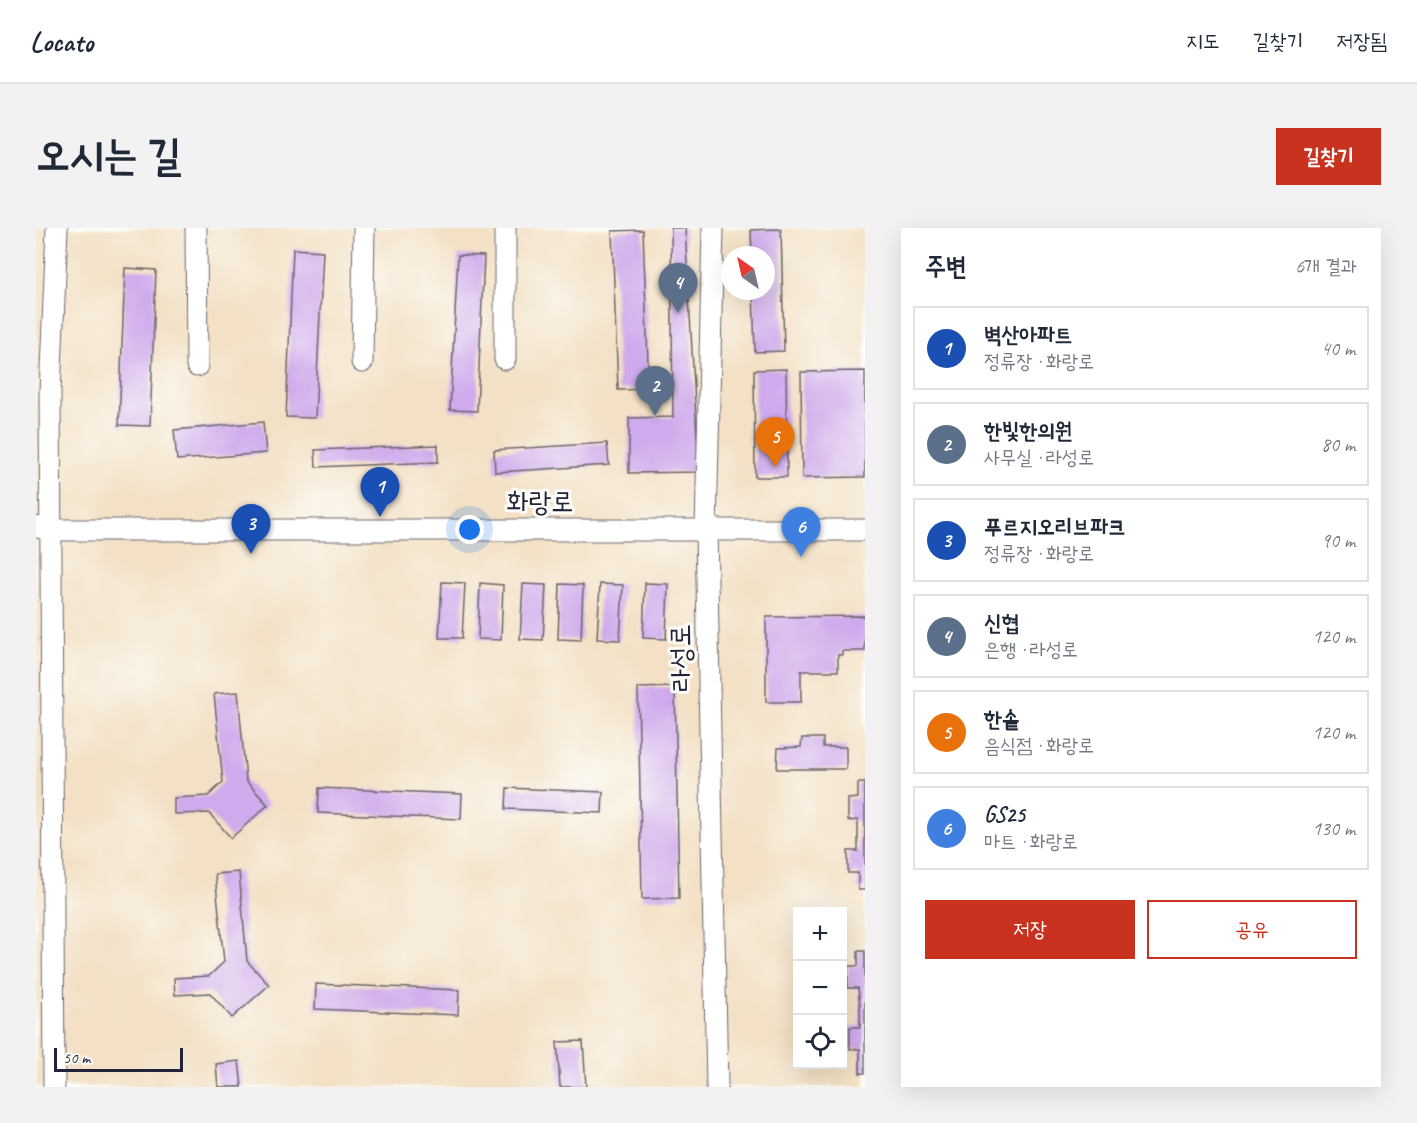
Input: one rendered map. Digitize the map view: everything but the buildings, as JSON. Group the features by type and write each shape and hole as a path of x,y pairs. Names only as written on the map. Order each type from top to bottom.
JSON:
{"street":[{"path":"54,1087 44,730 43,392 57,228"},
{"path":"196,228 197,366"},
{"path":"362,362 364,228"},
{"path":"505,228 505,359"},
{"name":"라성로","path":"713,228 706,530 717,1087"},
{"name":"화랑로","path":"44,528 865,530"}],"place":[{"name":"신협","path":"678,313"},
{"name":"한빛한의원","path":"655,416"},
{"name":"한솥","path":"775,467"},
{"name":"벽산아파트","path":"380,517"},
{"name":"푸르지오리브파크","path":"251,554"},
{"name":"GS25","path":"801,557"}]}
